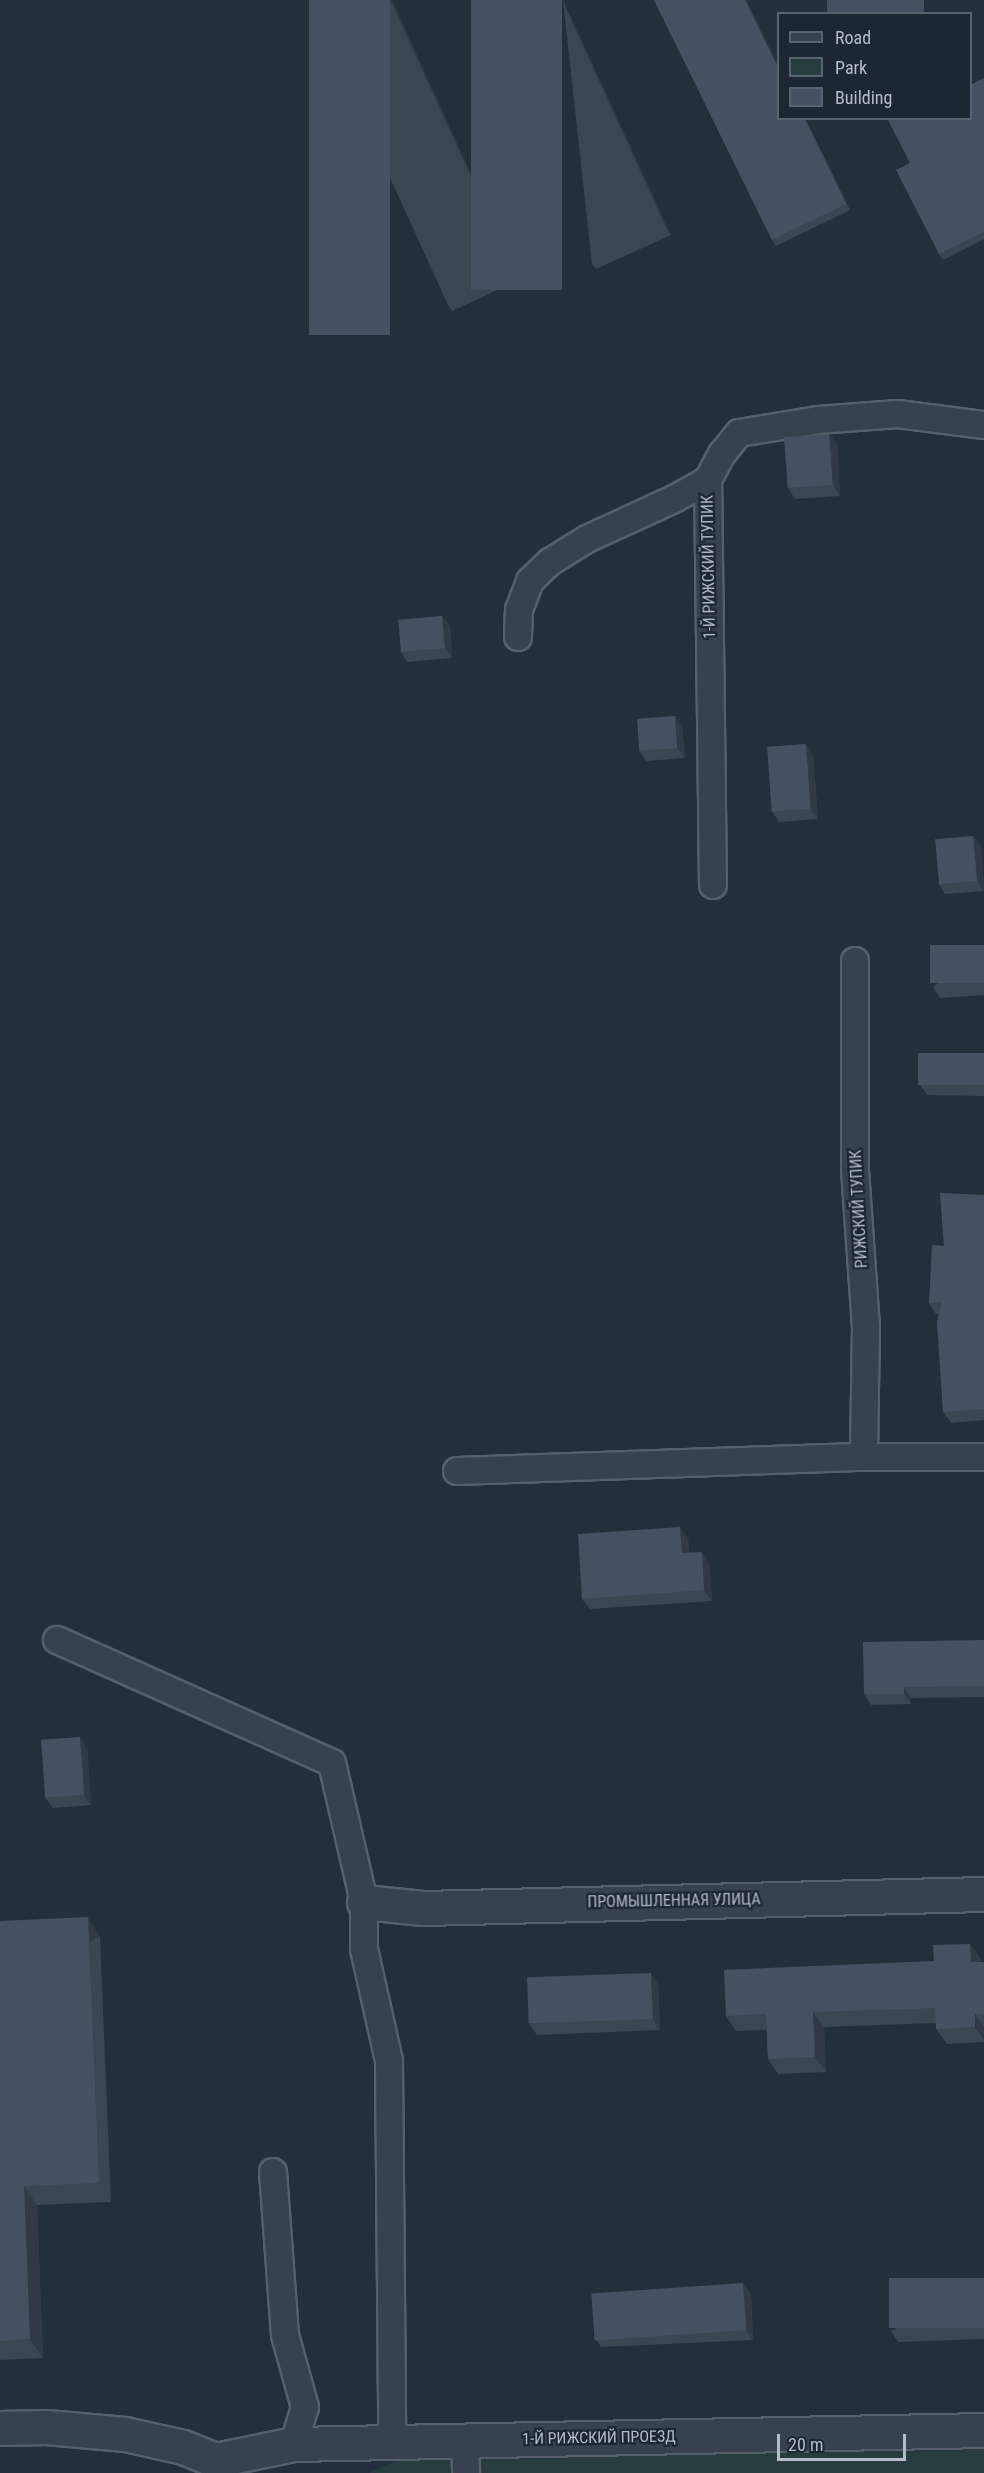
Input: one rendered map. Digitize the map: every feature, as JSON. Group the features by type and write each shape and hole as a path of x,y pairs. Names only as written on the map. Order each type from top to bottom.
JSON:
{"street":[{"name":"ПРОМЫШЛЕННАЯ УЛИЦА","path":"364,1902 423,1908 984,1894"},
{"path":"0,2428 46,2427 125,2434 183,2447 219,2467"},
{"name":"1-Й РИЖСКИЙ ПРОЕЗД","path":"219,2467 294,2444 984,2430"}],"lane":[{"name":"1-Й РИЖСКИЙ ТУПИК","path":"713,885 708,480 722,454 740,433 818,420 898,414 984,425"},
{"path":"519,637 519,610 530,581 550,562 587,539 674,499 708,480"},
{"name":"РИЖСКИЙ ТУПИК","path":"855,961 855,1170 866,1327 864,1457"},
{"path":"457,1471 864,1457 984,1456"},
{"path":"57,1640 332,1763 364,1902 364,1949 389,2061 392,2442"},
{"path":"273,2172 285,2335 305,2408 294,2444"},
{"path":"465,2440 466,2473"}],"green space":[{"path":"984,2444 984,2473 369,2473 418,2451"}],"building":[{"path":"309,0 390,0 390,335 309,335"},
{"path":"471,0 562,0 562,290 471,290"},
{"path":"654,0 745,0 777,66 777,120 805,120 846,204 772,240"},
{"path":"827,0 924,0 924,12 827,12"},
{"path":"984,78 984,232 939,254 896,170 910,163 888,120 972,120 972,84"},
{"path":"829,434 833,485 788,488 784,437"},
{"path":"442,616 445,648 401,652 398,620"},
{"path":"675,716 677,748 639,751 637,719"},
{"path":"806,744 811,809 772,812 767,747"},
{"path":"973,836 977,881 939,884 935,839"},
{"path":"930,945 984,945 984,983 930,983"},
{"path":"918,1053 984,1053 984,1085 918,1085"},
{"path":"940,1193 984,1195 984,1409 943,1412 937,1322 942,1302 929,1303 932,1245 944,1246"},
{"path":"680,1527 682,1553 702,1552 704,1590 582,1599 578,1534"},
{"path":"984,1640 984,1686 904,1687 904,1694 864,1694 863,1642"},
{"path":"80,1737 84,1795 45,1798 41,1740"},
{"path":"88,1917 99,2183 24,2186 30,2339 0,2341 0,1921"},
{"path":"970,1944 971,1962 984,1962 984,2014 975,2014 975,2027 936,2029 935,2008 813,2012 815,2057 768,2059 766,2014 726,2016 724,1970 934,1961 933,1945"},
{"path":"651,1973 653,2019 529,2023 527,1977"},
{"path":"889,2278 984,2278 984,2328 889,2328"},
{"path":"743,2283 746,2330 595,2340 591,2294"}]}
